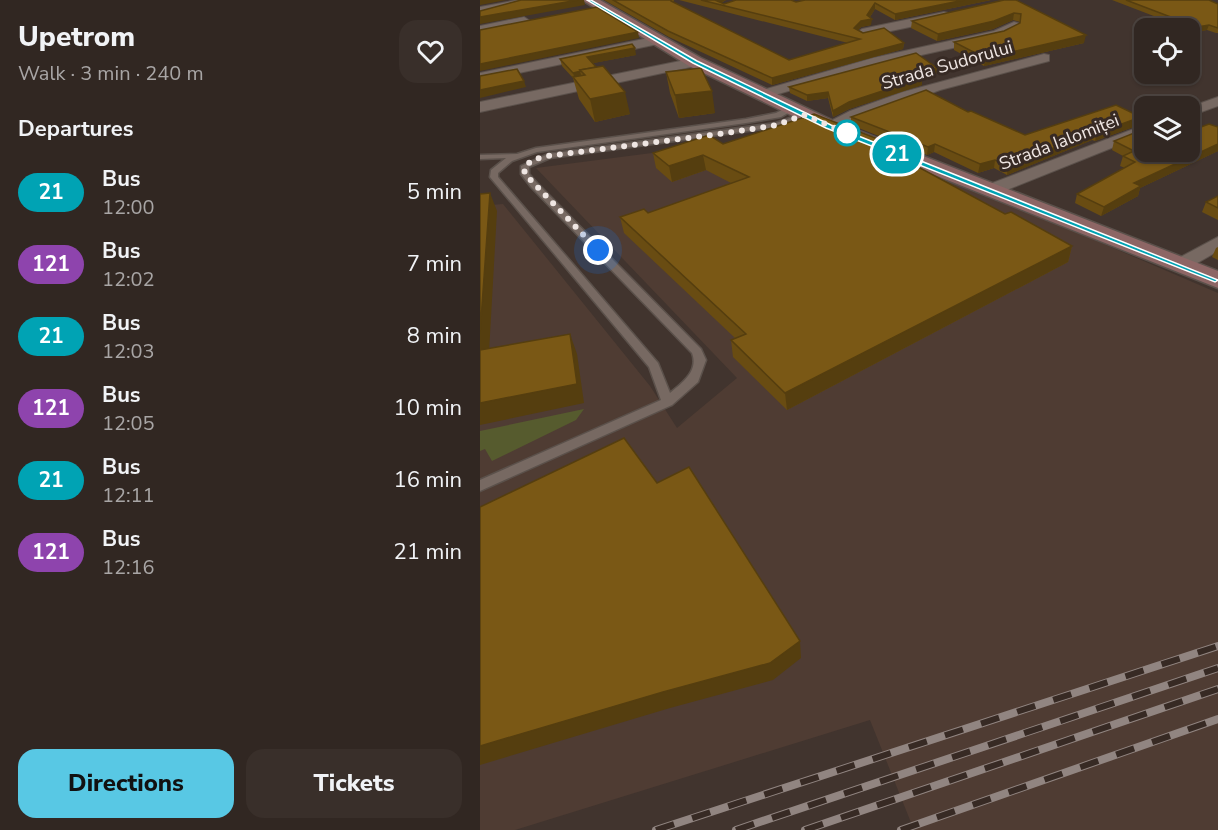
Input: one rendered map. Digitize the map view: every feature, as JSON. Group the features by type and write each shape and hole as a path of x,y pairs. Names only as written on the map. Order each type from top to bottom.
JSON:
{"street":[{"path":"480,11 536,0"},
{"path":"590,6 658,40 695,62 829,126 988,191 1218,280"},
{"path":"862,33 962,12"},
{"path":"480,30 535,19"},
{"path":"761,95 878,62 998,34 1014,26"},
{"path":"480,76 658,40"},
{"name":"Strada Sudorului","path":"829,126 916,91 1044,58"},
{"path":"480,107 695,62"},
{"path":"1200,108 1218,101"},
{"name":"Strada Ialomiței","path":"988,191 1134,134"},
{"path":"1180,265 1218,243"}],"lane":[{"path":"480,157 519,155 559,145 746,121 797,112"},
{"path":"668,402 654,366 494,177 496,168 519,155 539,158 777,125 797,112"},
{"path":"480,486 668,402 694,379 700,360 697,352 528,178 524,171 525,166 539,158"}],"shaded area":[{"path":"807,123 1039,216 1218,293 1218,830 914,830 870,720 515,830 480,830 480,206 503,204 650,386 677,428 737,378 536,168 729,143"}],"green space":[{"path":"584,409 576,420 492,461 485,449 480,451 480,431"}],"building":[{"path":"521,0 578,0 480,17 480,11"},
{"path":"613,0 671,0 789,60 860,39 701,0 715,0 724,4 736,0 791,0 796,2 805,0 964,0 895,14 875,3 867,15 872,19 861,21 854,28 863,33 884,28 904,43 772,78 668,31"},
{"path":"1004,0 1016,0 1086,35 985,58 954,42 1004,31 1020,23 1021,14 1014,13 994,21 938,34 912,21"},
{"path":"1126,0 1209,0 1218,4 1218,28 1209,25 1200,26 1200,18 1173,18"},
{"path":"597,7 638,32 480,64 480,30"},
{"path":"632,44 635,48 587,57 596,67 573,73 560,59"},
{"path":"916,53 937,68 912,72 922,78 849,102 833,111 828,92 807,95 789,87"},
{"path":"603,66 625,92 590,99 573,77 585,75 580,70"},
{"path":"701,68 712,91 675,95 666,72"},
{"path":"517,69 524,81 480,90 480,76"},
{"path":"926,90 968,112 971,111 1025,135 1116,105 1134,114 1134,120 1097,133 1094,132 1008,166 995,160 980,164 935,144 928,147 851,117"},
{"path":"814,114 906,150 896,155 1005,214 1011,212 1072,246 785,393 731,340 746,334 620,217 644,209 648,213 749,177 703,155 669,166 653,153 709,135 723,144"},
{"path":"1209,124 1218,127 1218,144 1200,152 1200,127"},
{"path":"1134,133 1134,151 1114,141"},
{"path":"1134,151 1134,162 1123,156"},
{"path":"1135,162 1179,162 1134,183 1141,186 1104,207 1077,194"},
{"path":"490,193 480,334 480,194"},
{"path":"1218,196 1218,208 1206,202"},
{"path":"570,334 577,384 480,403 480,350"},
{"path":"624,438 657,483 689,467 800,641 770,663 480,746 480,507"}],"railway":[{"path":"656,830 1218,646"},
{"path":"736,830 1218,668"},
{"path":"805,830 1218,689"},
{"path":"901,830 1218,719"}],"bus line":[{"name":"21","path":"589,0 695,62 829,126 988,191 1218,280"}],"route":[{"path":"598,250 525,174 524,168 528,163 548,156 765,127 795,120 804,115 849,134 847,133"}]}
